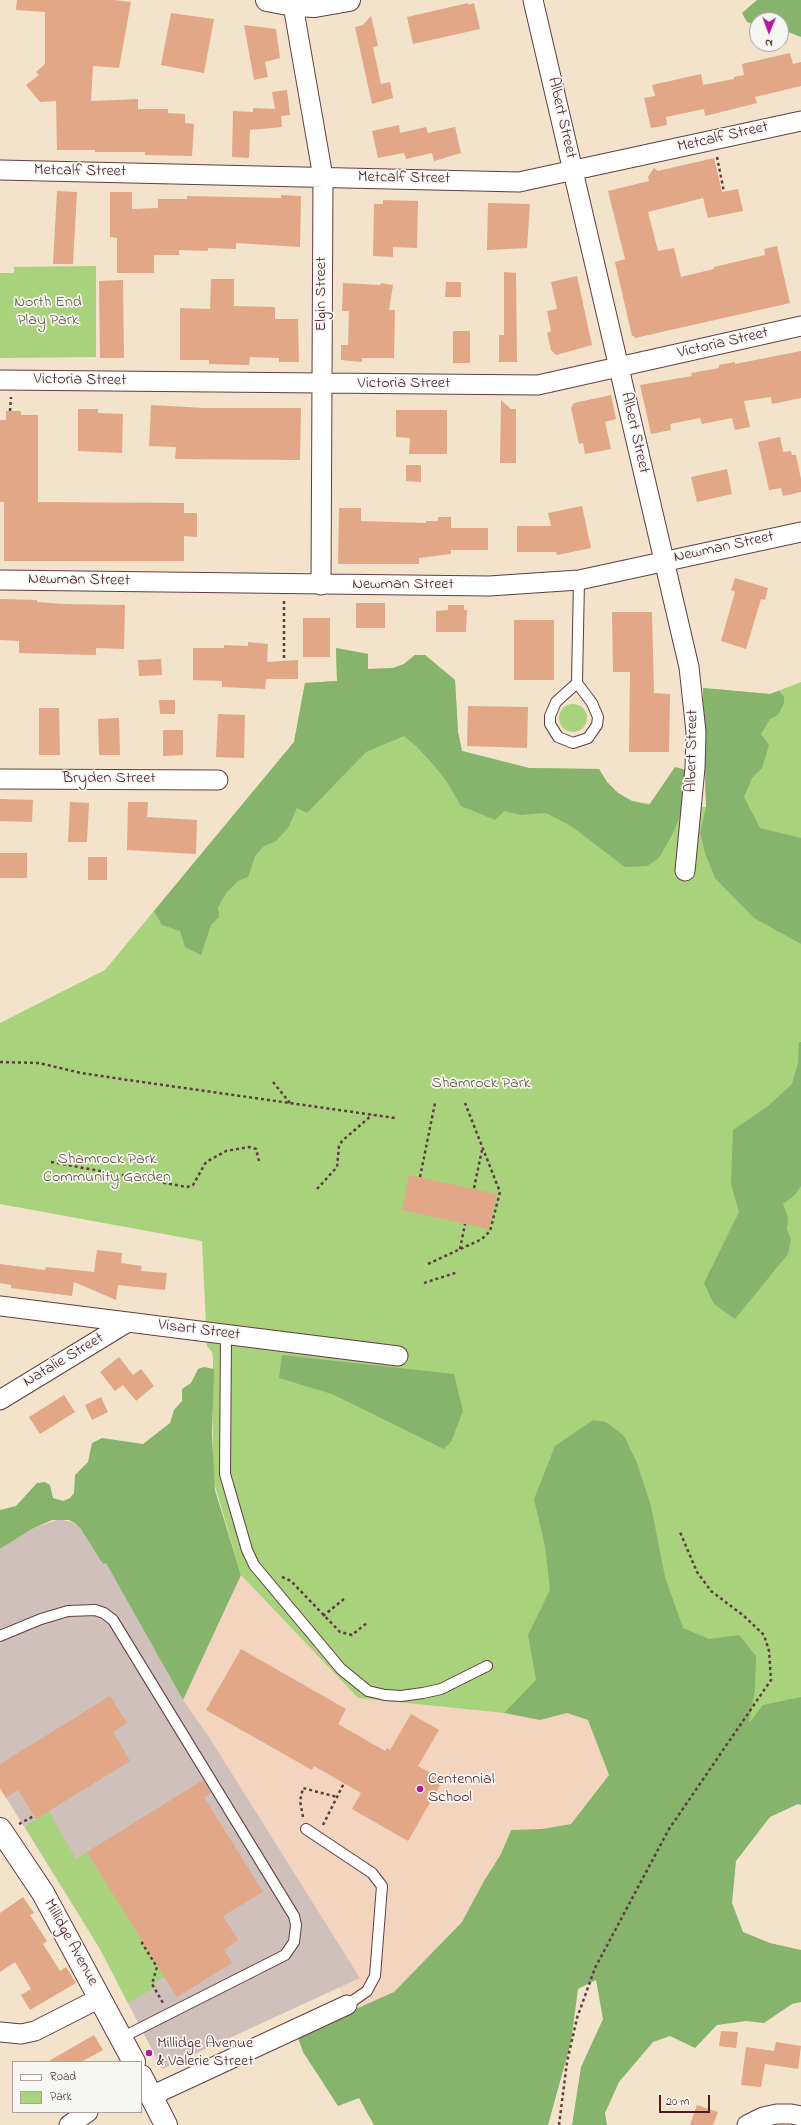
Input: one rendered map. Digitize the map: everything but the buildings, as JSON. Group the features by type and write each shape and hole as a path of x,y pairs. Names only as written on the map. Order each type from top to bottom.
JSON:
{"street":[{"path":"267,0 293,5 315,6 344,1"},
{"name":"Albert Street","path":"533,0 689,667 694,699 695,768 685,871"},
{"name":"Elgin Street","path":"293,5 323,177 321,585"},
{"name":"Metcalf Street","path":"0,170 519,182 573,172 801,121"},
{"name":"Victoria Street","path":"0,380 531,385 619,367 801,326"},
{"name":"Newman Street","path":"0,580 489,586 580,580 801,532"},
{"name":"Bryden Street","path":"0,779 218,780"},
{"name":"Visart Street","path":"0,1306 398,1356"},
{"name":"Natalie Street","path":"0,1400 128,1322"},
{"name":"Millidge Avenue","path":"0,1829 43,1893 134,2061"},
{"path":"0,2032 21,2034 35,2031 100,1998"},
{"path":"151,2096 348,2005"},
{"path":"142,2078 166,2125"},
{"path":"69,2125 87,2113"},
{"path":"747,2125 763,2116 791,2114 801,2116"}],"lane":[{"path":"577,683 556,702 550,716 550,724 558,737 573,743 588,738 597,725 598,717 592,703 577,683 580,580"},
{"path":"226,1335 224,1462 226,1480 248,1555 267,1581 342,1669 368,1691 385,1695 401,1696 423,1693 442,1689 487,1666"},
{"path":"0,1636 42,1619 68,1611 95,1610 104,1613 113,1620 294,1916 296,1925 294,1942 285,1955 122,2038"},
{"path":"306,1829 372,1873 382,1886 374,1976 367,1991 348,2005"}],"path":[{"path":"713,140 724,192"},
{"path":"284,584 284,661"},
{"path":"0,1062 39,1062 81,1073 395,1118"},
{"path":"274,1082 290,1103"},
{"path":"420,1177 435,1103"},
{"path":"428,1264 489,1235 500,1192 465,1103"},
{"path":"317,1189 337,1167 339,1146 342,1141 373,1115"},
{"path":"51,1162 187,1187 193,1185 207,1161 226,1151 249,1147 256,1149 259,1161"},
{"path":"474,1188 483,1148"},
{"path":"460,1249 465,1224"},
{"path":"424,1284 458,1272"},
{"path":"559,2125 569,2055 577,2018 595,1968 670,1829 771,1680 769,1651 764,1635 744,1616 711,1591 698,1572 680,1532"},
{"path":"267,1581 278,1576 291,1581 340,1632 352,1635 368,1622"},
{"path":"323,1616 344,1598"},
{"path":"330,1810 344,1783"},
{"path":"306,1829 300,1801 303,1788 337,1798"},
{"path":"143,1942 142,1943 157,1967 152,1984 170,2013"}],"shaded area":[{"path":"59,1519 75,1523 87,1535 104,1564 106,1562 183,1700 209,1737 360,1978 162,2069 100,1949 0,1788 0,1549 32,1529"},
{"name":"Centennial School","path":"241,1575 358,1698 504,1713 540,1720 567,1713 589,1720 609,1775 571,1824 542,1829 511,1830 501,1854 484,1881 462,1922 394,1992 351,2012 339,1988 360,1978 209,1737 183,1700"}],"green space":[{"path":"757,0 801,0 801,37 789,32 789,12 749,12 749,23 742,13"},
{"name":"North End Play Park","path":"96,266 96,357 0,358 0,273 14,273 14,267"},
{"name":"Shamrock Park","path":"336,648 368,654 368,669 393,668 404,664 415,655 425,655 455,680 458,732 462,751 529,768 599,769 607,782 618,793 632,801 677,808 706,807 703,688 770,694 801,682 801,1723 782,1736 577,1699 504,1713 358,1698 241,1575 213,1479 213,1359 212,1352 207,1346 202,1241 0,1204 0,1023 105,970 294,742 305,683 337,681"},
{"path":"336,648 368,654 368,669 393,668 404,664 415,655 425,655 455,680 458,732 462,751 529,768 599,769 607,782 618,793 632,801 649,805 675,767 687,770 685,805 672,835 659,858 647,866 625,867 571,826 546,813 521,815 504,811 495,820 461,806 447,782 432,763 404,736 366,752 307,813 297,808 288,828 275,842 264,846 255,856 248,877 238,881 227,892 218,907 219,917 211,925 201,955 185,947 180,931 162,925 154,911 294,742 305,683 337,681"},
{"path":"703,688 770,694 779,691 784,697 784,703 778,715 770,719 761,734 769,745 762,768 752,778 744,797 760,828 801,838 801,944 754,918 715,878 705,853 700,833 706,807"},
{"path":"573,704 579,705 583,708 586,712 586,724 583,728 579,731 573,732 567,731 563,728 560,724 559,718 560,712 563,708 567,705"},
{"path":"799,1042 801,1042 801,1186 795,1195 783,1204 788,1217 787,1229 791,1240 788,1254 735,1319 714,1304 704,1283 739,1212 731,1184 733,1130 768,1106 792,1084 798,1063"},
{"path":"282,1355 454,1374 463,1411 451,1442 444,1449 332,1394 279,1378"},
{"path":"204,1367 214,1369 212,1435 215,1490 241,1575 183,1700 106,1563 103,1564 81,1529 69,1520 52,1520 32,1529 0,1549 0,1510 16,1506 37,1483 45,1482 50,1485 53,1498 63,1501 70,1498 74,1493 75,1475 88,1462 92,1443 102,1438 143,1444 170,1423 174,1410 182,1401 182,1389 191,1383 198,1369"},
{"path":"593,1420 606,1422 624,1436 637,1463 651,1506 665,1577 683,1628 709,1639 739,1635 756,1656 755,1690 749,1723 763,1705 801,1697 801,1805 798,1804 770,1817 736,1861 732,1903 743,1932 770,1943 801,1950 801,2002 792,2004 764,2023 746,2021 717,2025 695,2048 670,2036 653,2042 619,2082 605,2113 607,2125 572,2125 581,2067 603,2019 596,1980 578,1989 571,2042 548,2125 374,2125 359,2098 338,2106 303,2052 297,2035 394,1992 462,1922 484,1881 501,1854 511,1830 542,1829 571,1824 609,1775 588,1720 567,1713 540,1720 504,1713 536,1680 528,1635 550,1590 545,1546 534,1499 555,1446"},
{"path":"49,1811 76,1859 87,1852 165,1977 154,1983 156,1987 128,2003 100,1949 25,1826"}],"place":[{"name":"Centennial School","path":"420,1789"},
{"name":"Millidge Avenue & Valerie Street","path":"149,2053"}],"park label":[{"name":"Shamrock Park Community Garden","path":"107,1169"}]}
